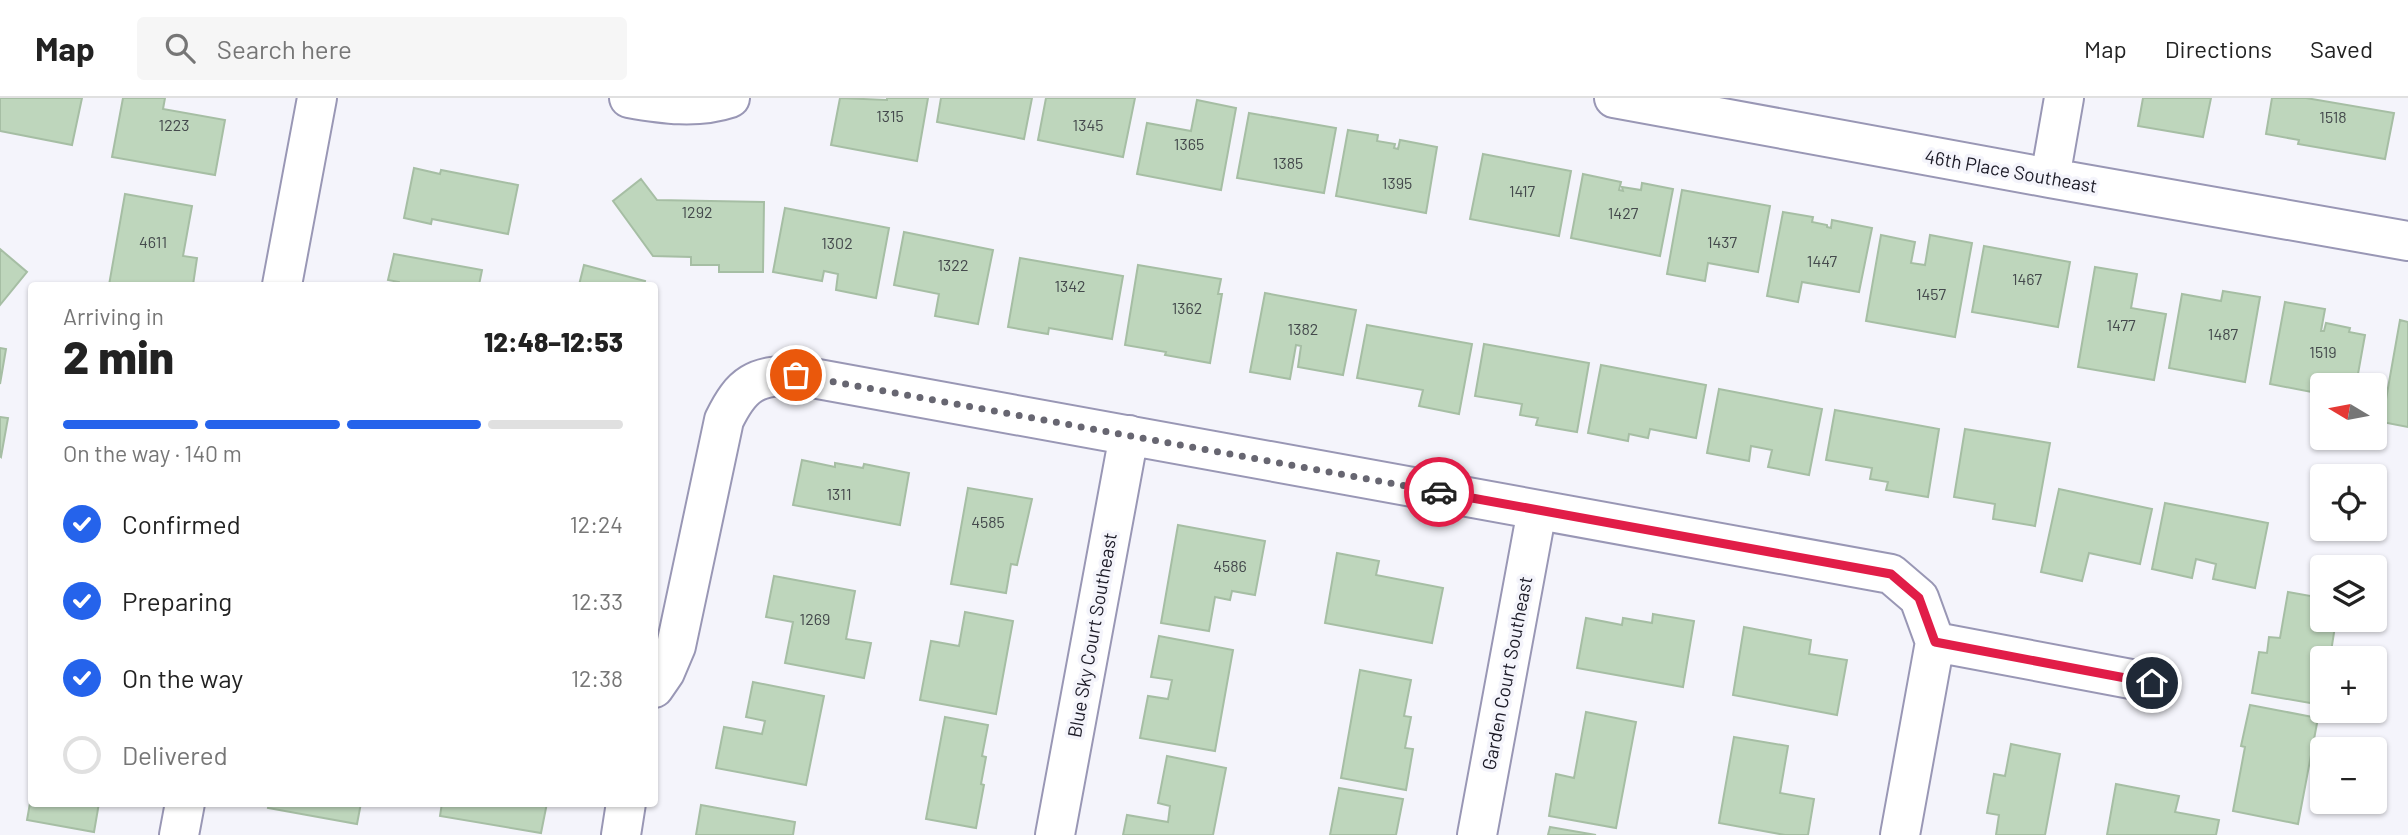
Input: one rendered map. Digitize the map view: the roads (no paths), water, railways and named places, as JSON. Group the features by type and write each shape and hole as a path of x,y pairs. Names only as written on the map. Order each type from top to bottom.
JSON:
{"street":[{"path":"283,282 317,98"},
{"path":"629,98 661,104 711,105 730,98"},
{"name":"46th Place Southeast","path":"1614,98 1671,103 2050,178 2408,241"},
{"path":"2050,178 2064,98"},
{"path":"658,682 676,646 723,420 735,396 751,383 771,375 796,375 1891,574 1919,598 1935,642 1900,835"},
{"name":"Blue Sky Court Southeast","path":"1055,835 1129,435"},
{"name":"Garden Court Southeast","path":"1477,835 1537,510"},
{"path":"1935,642 2152,683"},
{"path":"179,835 184,807"},
{"path":"621,835 625,807"}]}
